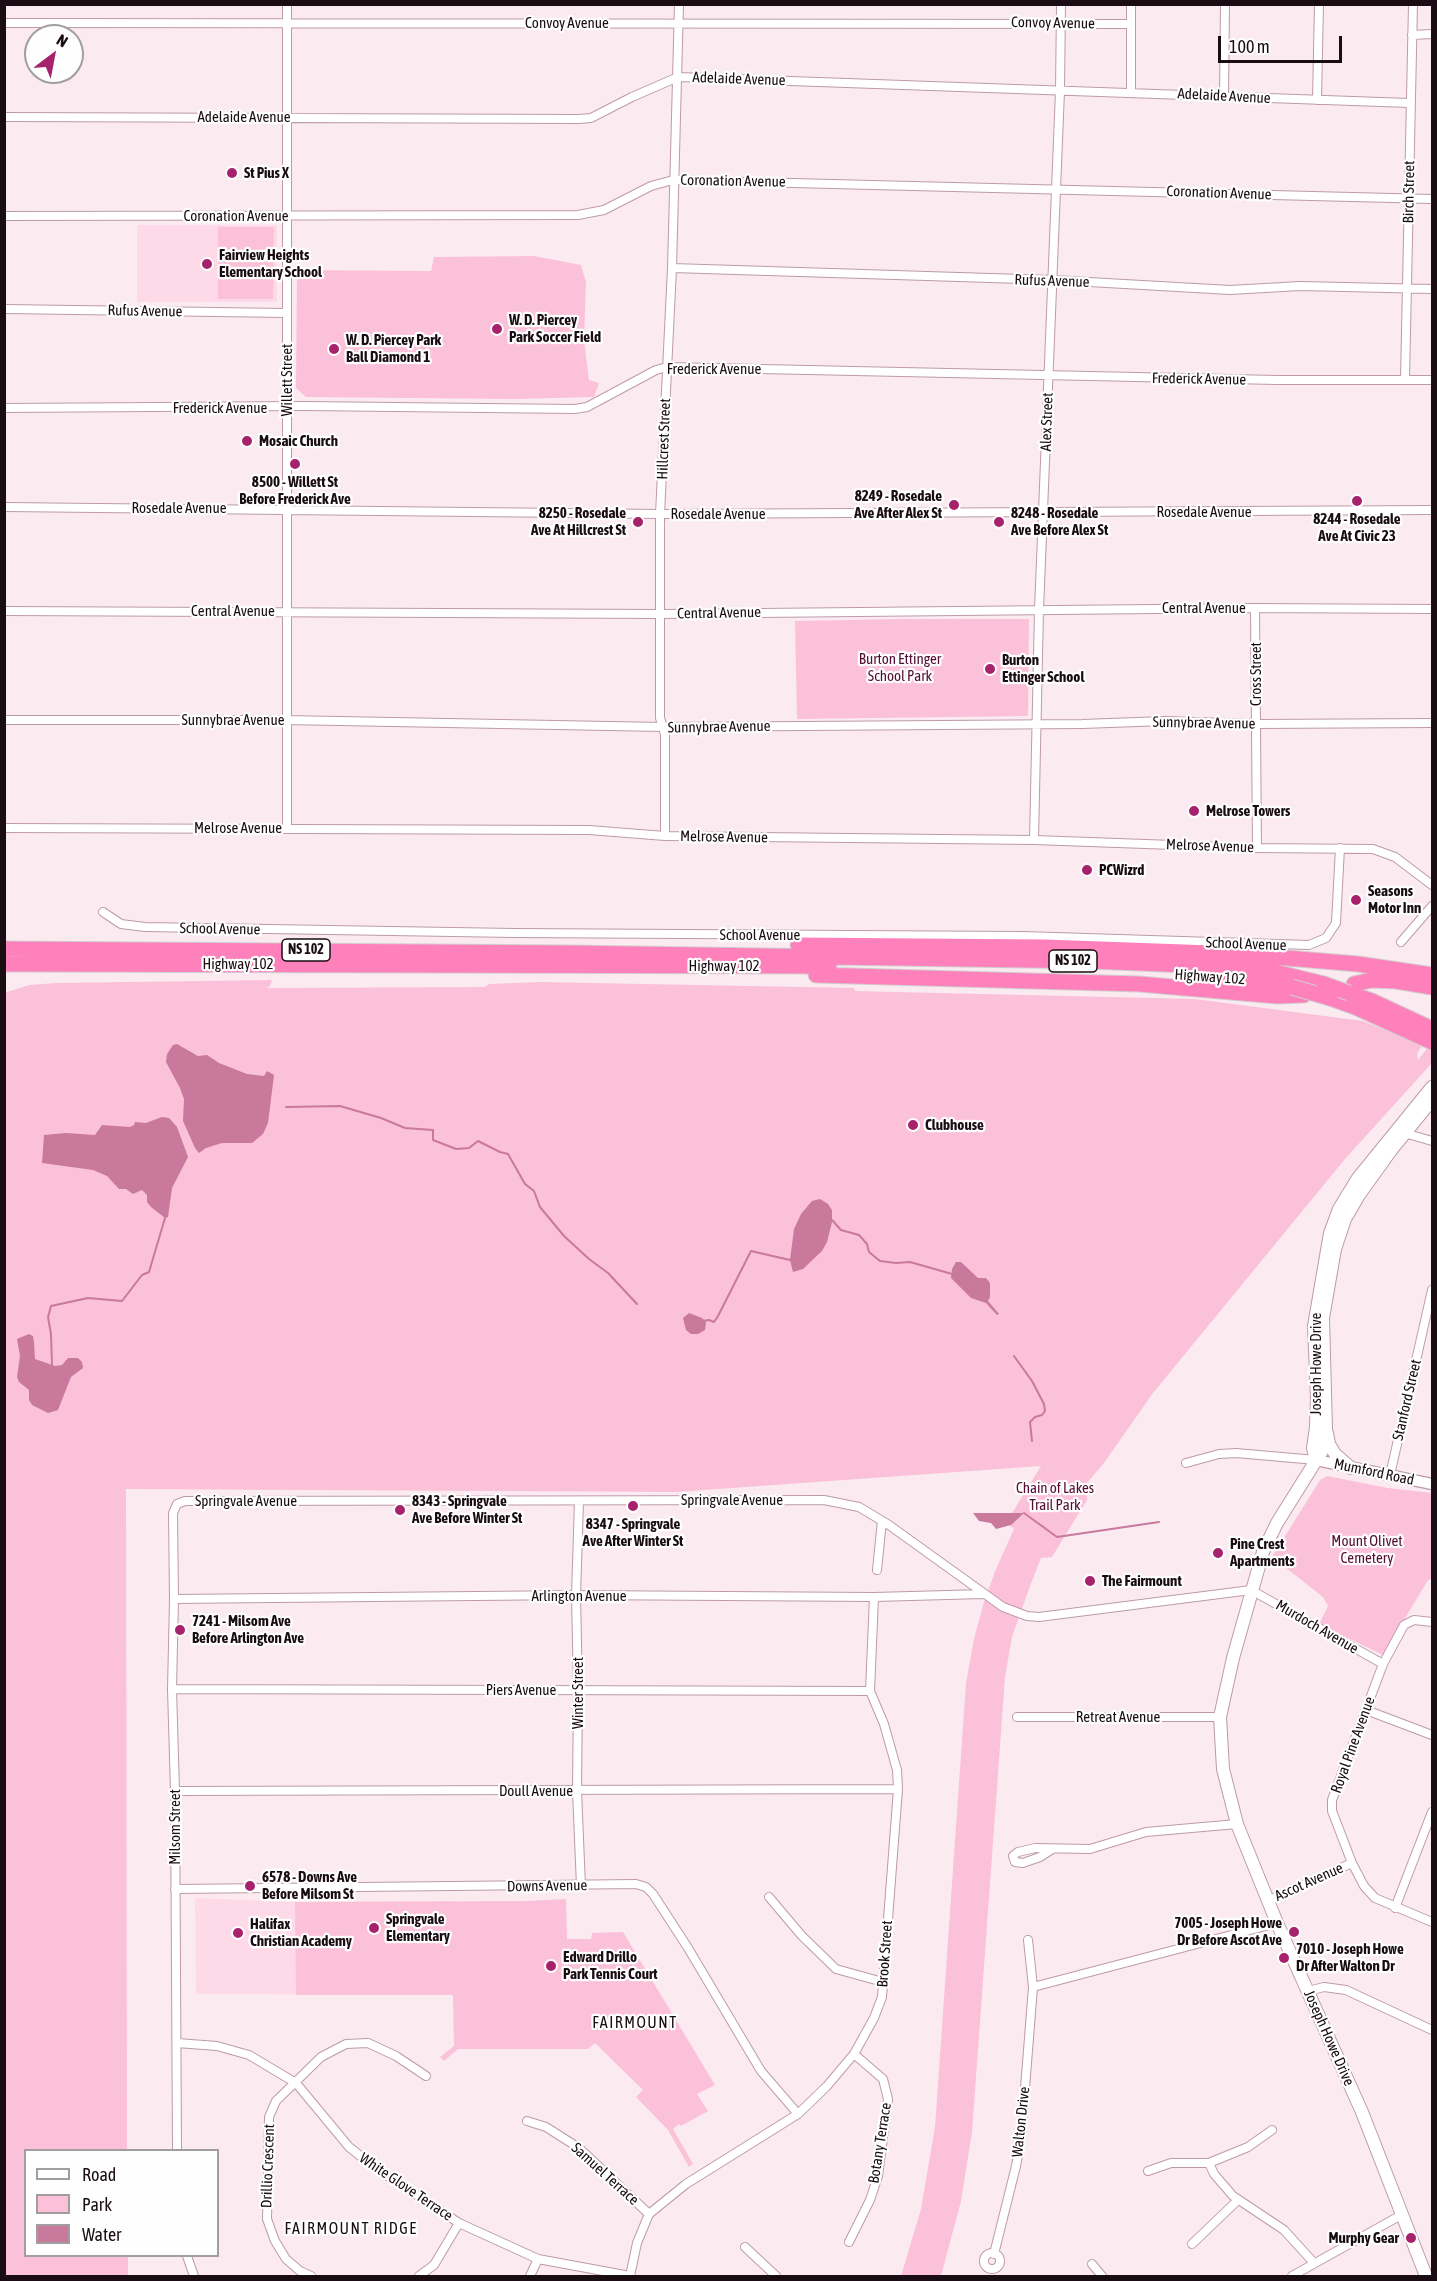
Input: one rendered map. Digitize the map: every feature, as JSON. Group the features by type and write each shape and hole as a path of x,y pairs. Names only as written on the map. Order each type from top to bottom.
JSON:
{"highway":[{"path":"4,941 40,948"},
{"path":"571,952 640,946 1045,947 1239,954 1358,963 1432,975"},
{"name":"Highway 102","path":"4,949 571,952 936,958 1235,967 1275,972 1390,1016 1432,1029"},
{"name":"Highway 102","path":"4,964 1089,969 1233,978 1298,991 1352,988 1390,1016 1432,1042"},
{"path":"4,970 101,965"},
{"path":"1352,988 1372,980 1396,981 1428,987"}],"main road":[{"name":"Joseph Howe Drive","path":"1426,2277 1404,2214 1362,2112 1277,1923 1237,1824 1223,1768 1220,1717 1233,1658 1263,1552 1277,1523 1322,1451 1326,1430 1323,1318 1335,1249 1345,1219 1432,1087"},
{"name":"Joseph Howe Drive","path":"1316,1460 1313,1448 1317,1398 1314,1326 1330,1233 1339,1209 1350,1190 1401,1131 1432,1100"},
{"path":"1326,1430 1329,1444 1335,1454 1351,1468"}],"street":[{"name":"Willett Street","path":"287,4 288,407 285,612 287,828"},
{"name":"Hillcrest Street","path":"664,836 665,734 660,718 660,514 672,268 679,4"},
{"name":"Alex Street","path":"1034,840 1039,610 1054,280 1061,4"},
{"path":"1131,4 1131,92"},
{"path":"1224,96 1225,4"},
{"path":"1317,100 1319,4"},
{"name":"Birch Street","path":"1405,379 1409,103 1413,4"},
{"name":"Convoy Avenue","path":"4,23 1130,24"},
{"path":"1412,35 1432,34"},
{"name":"Adelaide Avenue","path":"4,117 579,119 591,118 678,77 1409,103"},
{"name":"Coronation Avenue","path":"4,216 578,215 604,210 651,186 674,180 1432,199"},
{"name":"Rufus Avenue","path":"672,268 1054,280 1230,290 1300,286 1432,289"},
{"name":"Rufus Avenue","path":"4,309 286,313"},
{"name":"Frederick Avenue","path":"4,408 575,409 587,407 656,370 667,367 1278,380 1432,380"},
{"name":"Rosedale Avenue","path":"4,507 286,508 660,514 1432,510"},
{"name":"Central Avenue","path":"4,611 661,614 1255,608 1432,609"},
{"name":"Cross Street","path":"1255,608 1257,848"},
{"name":"Sunnybrae Avenue","path":"4,720 285,720 663,727 1165,721 1256,724 1432,723"},
{"name":"Melrose Avenue","path":"4,828 589,830 664,836 1034,840 1257,848 1373,849 1395,857 1413,868 1432,885"},
{"name":"School Avenue","path":"103,912 121,924 145,927 514,933 1023,936 1309,945 1326,938 1336,923 1340,848"},
{"path":"1401,942 1432,906"},
{"path":"1401,1131 1432,1141"},
{"name":"Stanford Street","path":"1390,1475 1430,1313 1432,1290"},
{"path":"1186,1463 1219,1454 1236,1453 1316,1460"},
{"name":"Mumford Road","path":"1316,1460 1432,1484"},
{"name":"Springvale Avenue","path":"177,1504 185,1501 824,1500 859,1507 1010,1611 1027,1616 1039,1617 1251,1590"},
{"name":"Winter Street","path":"579,1501 576,1595 577,1791 581,1886"},
{"name":"Milsom Street","path":"177,1504 173,1513 172,1689 175,1791 177,2149"},
{"path":"877,1570 882,1521"},
{"name":"Murdoch Avenue","path":"1251,1590 1383,1664"},
{"name":"Arlington Avenue","path":"174,1599 576,1595 874,1597 984,1594"},
{"name":"Brook Street","path":"630,2276 637,2243 649,2214 693,2180 798,2114 827,2086 854,2054 882,1998 898,1789 897,1770 884,1724 870,1691 874,1597"},
{"name":"Royal Pine Avenue","path":"1432,1622 1414,1620 1404,1625 1383,1664 1332,1800 1332,1810 1352,1863 1364,1886 1374,1898 1432,1922"},
{"name":"Piers Avenue","path":"172,1689 870,1691"},
{"path":"1366,1710 1432,1735"},
{"name":"Retreat Avenue","path":"1017,1717 1220,1717"},
{"name":"Doull Avenue","path":"175,1791 898,1789"},
{"path":"1395,1908 1432,1812"},
{"path":"1051,1850 1090,1849 1146,1832 1237,1824"},
{"name":"Ascot Avenue","path":"1268,1901 1352,1863"},
{"name":"Downs Avenue","path":"175,1889 636,1884 646,1887 653,1894 761,2071 798,2114"},
{"path":"769,1898 802,1936 836,1969 883,1982"},
{"path":"1033,1987 1277,1923"},
{"name":"Walton Drive","path":"994,2254 1021,2139 1033,1987 1028,1940"},
{"path":"1308,1991 1324,1987 1346,1990 1432,2030"},
{"name":"White Glove Terrace","path":"177,2043 217,2046 249,2055 296,2083 349,2147 373,2166 459,2223 537,2259 630,2276"},
{"name":"Drillio Crescent","path":"311,2277 286,2259 275,2241 267,2219 269,2117 276,2101 321,2057 346,2044 368,2043 396,2056 426,2076"},
{"name":"Botany Terrace","path":"849,2242 870,2200 878,2176 888,2099 883,2079 854,2054"},
{"name":"Samuel Terrace","path":"528,2121 546,2127 579,2148 649,2214"},
{"path":"1148,2170 1171,2163 1209,2163 1248,2147 1272,2130"},
{"path":"1209,2163 1214,2174 1238,2200 1284,2230 1314,2263"},
{"path":"1192,2244 1238,2200"},
{"path":"1292,2277 1404,2214"},
{"path":"419,2277 434,2265 459,2223"},
{"path":"745,2247 776,2277"},
{"path":"187,2257 195,2277"},
{"path":"530,2277 537,2259"},
{"path":"1092,2264 1102,2277"}],"shaded area":[{"name":"Fairview Heights Elementary School","path":"137,225 277,225 277,302 137,302"},
{"path":"195,1898 295,1902 453,1901 454,1995 196,1994"}],"green space":[{"path":"218,227 274,227 273,299 218,299"},
{"path":"534,256 581,265 586,282 584,340 589,380 599,383 594,397 515,399 306,397 296,388 297,270 431,271 434,257"},
{"name":"Burton Ettinger School Park","path":"1029,619 1028,716 797,719 795,621"},
{"name":"Chain of Lakes Trail Park","path":"272,980 270,986 266,988 485,987 489,984 540,982 854,988 855,991 1195,999 1363,1021 1422,1045 1417,1054 1418,1060 1432,1042 1432,1063 1345,1159 1153,1393 1104,1463 1086,1484 1087,1500 1052,1557 1041,1558 1012,1637 1005,1677 972,2132 961,2201 941,2276 901,2276 921,2209 935,2127 966,1683 984,1602 1014,1529 1006,1523 1041,1466 676,1492 126,1489 127,2149 24,2149 24,2257 128,2257 128,2276 5,2276 4,993 29,985"},
{"name":"Mount Olivet Cemetery","path":"1327,1476 1388,1488 1432,1493 1432,1579 1428,1580 1383,1655 1319,1624 1328,1606 1323,1597 1272,1557 1320,1480"},
{"path":"566,1899 567,1939 591,1939 592,1933 623,1932 715,2085 697,2094 708,2111 673,2129 693,2164 689,2167 668,2130 636,2097 643,2090 595,2043 588,2049 458,2049 444,2061 440,2057 454,2046 453,1995 296,1995 295,1902"}],"water":[{"path":"177,1044 198,1056 207,1055 219,1063 247,1074 264,1076 267,1071 274,1075 268,1123 263,1134 252,1143 222,1143 199,1153 183,1121 184,1099 166,1062 167,1054 173,1045"},
{"path":"162,1117 169,1118 177,1127 188,1157 172,1188 168,1217 165,1218 151,1207 147,1202 147,1195 142,1190 133,1194 126,1189 119,1189 107,1176 93,1170 42,1163 44,1135 66,1133 95,1135 102,1125 130,1127 135,1122 146,1123"},
{"path":"820,1199 832,1210 832,1222 827,1242 822,1251 803,1269 793,1272 790,1260 794,1229 801,1214 812,1201"},
{"path":"956,1262 961,1262 978,1278 986,1278 990,1283 988,1301 999,1314 997,1315 986,1303 971,1298 951,1278"},
{"path":"689,1313 706,1322 705,1330 698,1334 691,1334 686,1330 683,1318"},
{"path":"29,1334 33,1336 35,1359 55,1366 62,1365 68,1358 78,1358 82,1362 83,1368 71,1377 58,1410 48,1413 32,1405 29,1400 29,1390 19,1382 17,1377 20,1356 17,1339"},
{"path":"973,1513 1024,1513 1011,1525 996,1529 991,1523 979,1521"}],"waterway":[{"path":"286,1107 340,1106 405,1128 433,1130 433,1140 456,1149 469,1148 478,1141 508,1154 525,1184 534,1191 540,1207 564,1236 608,1273 637,1304"},
{"path":"52,1365 48,1317 51,1306 88,1298 122,1301 142,1275 149,1272 165,1218"},
{"path":"832,1220 841,1230 859,1235 867,1244 869,1252 880,1261 910,1262 952,1274"},
{"path":"702,1321 714,1322 751,1251 790,1260"},
{"path":"1014,1356 1032,1381 1044,1404 1045,1411 1042,1415 1030,1422 1032,1441"},
{"path":"1024,1513 1057,1537 1159,1522"}],"place":[{"name":"St Pius X","path":"232,173"},
{"name":"Fairview Heights Elementary School","path":"207,264"},
{"name":"W. D. Piercey Park Soccer Field","path":"497,329"},
{"name":"W. D. Piercey Park Ball Diamond 1","path":"334,349"},
{"name":"Mosaic Church","path":"247,441"},
{"name":"8500 - Willett St Before Frederick Ave","path":"295,464"},
{"name":"8244 - Rosedale Ave At Civic 23","path":"1357,501"},
{"name":"8249 - Rosedale Ave After Alex St","path":"954,505"},
{"name":"8250 - Rosedale Ave At Hillcrest St","path":"638,522"},
{"name":"8248 - Rosedale Ave Before Alex St","path":"999,522"},
{"name":"Burton Ettinger School","path":"990,669"},
{"name":"Melrose Towers","path":"1194,811"},
{"name":"PCWizrd","path":"1087,870"},
{"name":"Seasons Motor Inn","path":"1356,900"},
{"name":"Clubhouse","path":"913,1125"},
{"name":"8347 - Springvale Ave After Winter St","path":"633,1506"},
{"name":"8343 - Springvale Ave Before Winter St","path":"400,1510"},
{"name":"Pine Crest Apartments","path":"1218,1553"},
{"name":"The Fairmount","path":"1090,1581"},
{"name":"7241 - Milsom Ave Before Arlington Ave","path":"180,1630"},
{"name":"6578 - Downs Ave Before Milsom St","path":"250,1886"},
{"name":"Springvale Elementary","path":"374,1928"},
{"name":"7005 - Joseph Howe Dr Before Ascot Ave","path":"1294,1932"},
{"name":"Halifax Christian Academy","path":"238,1933"},
{"name":"7010 - Joseph Howe Dr After Walton Dr","path":"1284,1958"},
{"name":"Edward Drillo Park Tennis Court","path":"551,1966"},
{"name":"Murphy Gear","path":"1411,2238"}],"district":[{"name":"FAIRMOUNT","path":"635,2023"},
{"name":"FAIRMOUNT RIDGE","path":"351,2229"}]}
